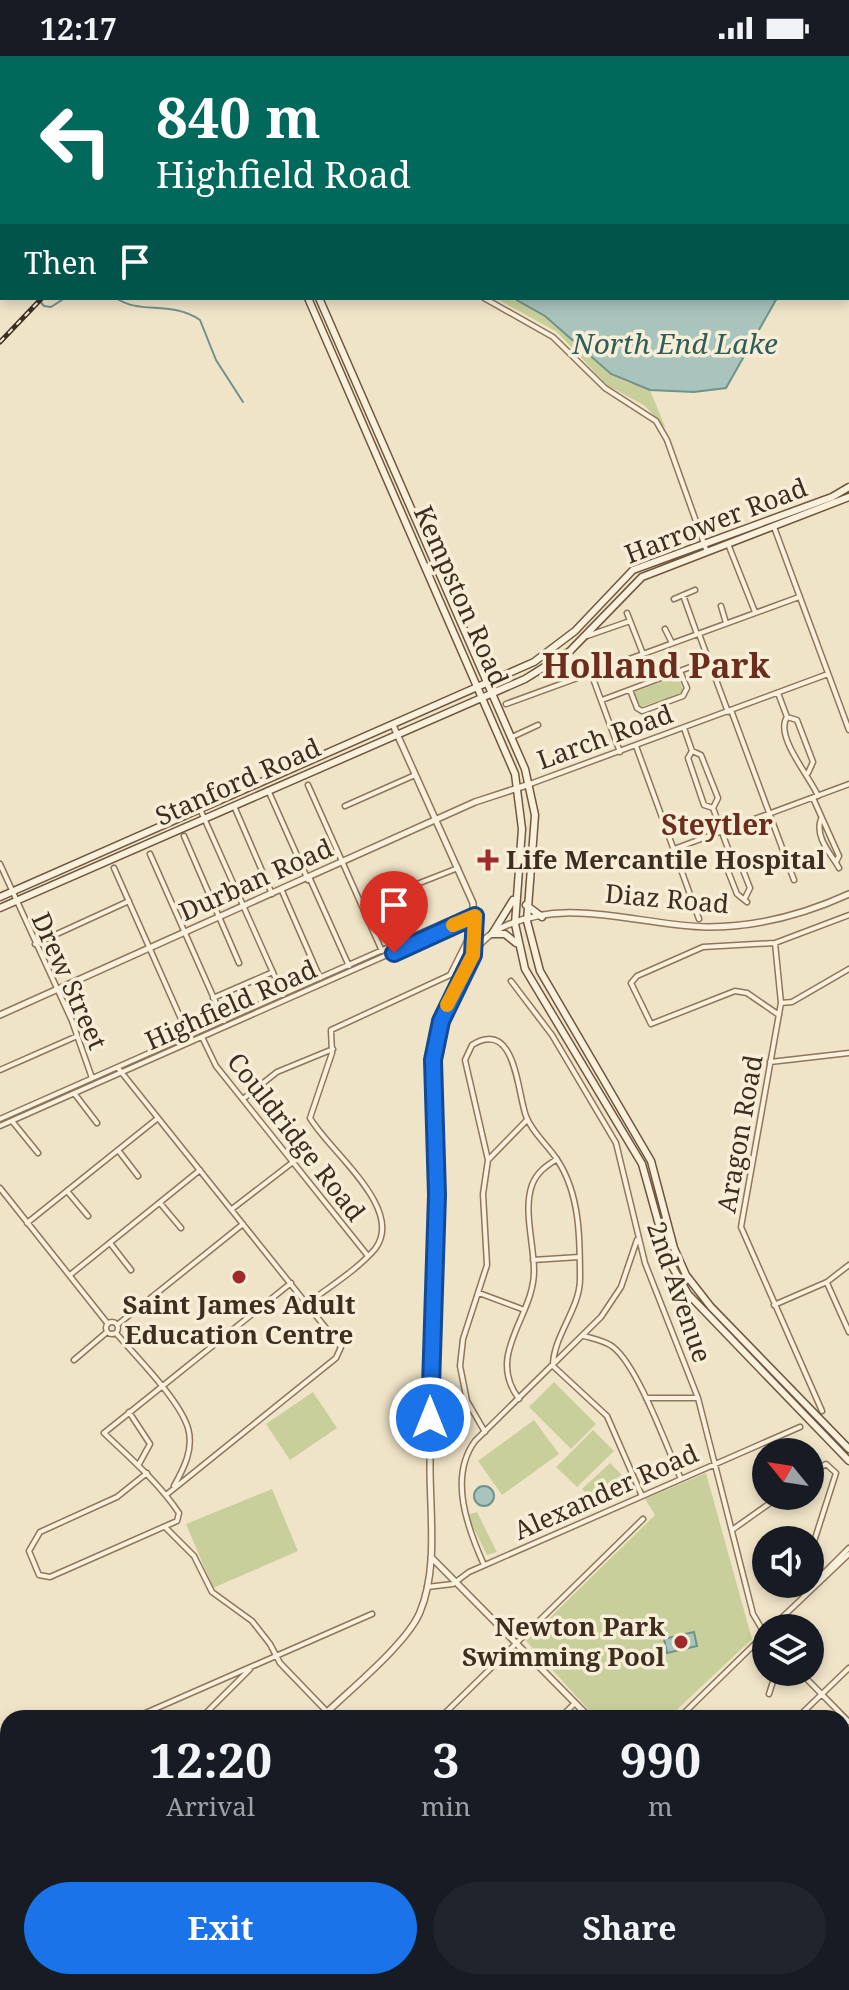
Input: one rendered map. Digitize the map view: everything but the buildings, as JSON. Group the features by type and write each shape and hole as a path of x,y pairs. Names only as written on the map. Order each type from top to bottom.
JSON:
{"main road":[{"name":"Kempston Road","path":"309,300 484,697 518,788 522,829 515,924 524,963"},
{"name":"Kempston Road","path":"320,300 498,703 530,784 534,830 527,921 533,952 544,981 651,1161 676,1256 686,1275 711,1307 849,1449"},
{"name":"Harrower Road","path":"488,682 534,662 562,643 633,570 849,487"},
{"name":"Harrower Road","path":"493,693 559,659 586,637 635,581 849,497"},
{"path":"764,522 770,528"},
{"path":"498,703 501,694 525,679"},
{"name":"Stanford Road","path":"0,897 488,682"},
{"name":"Stanford Road","path":"0,908 493,693"},
{"path":"516,890 508,913 492,934 513,939 535,990 642,1164 665,1250 678,1280 697,1305 849,1461"},
{"path":"526,905 542,917"}],"street":[{"path":"487,300 557,340 605,388 656,421 664,432 707,552"},
{"path":"770,528 849,730"},
{"path":"728,544 755,612"},
{"path":"674,599 695,590"},
{"path":"683,595 794,880"},
{"path":"506,704 799,597"},
{"path":"721,606 726,623"},
{"path":"627,613 643,654"},
{"path":"586,637 630,621"},
{"path":"665,629 672,643"},
{"path":"602,700 709,660"},
{"path":"630,690 637,708 649,709 685,695 687,688 680,671"},
{"path":"591,673 620,752"},
{"name":"Larch Road","path":"530,784 828,674"},
{"path":"778,693 787,717 784,728 797,764 808,773 821,819 818,827 831,860 837,865 839,856 827,823 821,819"},
{"path":"787,717 797,720 813,762 808,773"},
{"path":"393,725 475,912 473,955"},
{"path":"512,737 538,725"},
{"path":"684,728 692,751 701,755 718,798 713,808 730,854 739,860 750,888 746,900 737,894 726,866 730,854"},
{"path":"636,746 699,919"},
{"path":"692,751 688,766 704,805 713,808"},
{"path":"345,806 415,775"},
{"name":"Durban Road","path":"0,1015 436,821 530,784"},
{"path":"674,849 849,784"},
{"path":"308,785 382,951"},
{"path":"268,790 349,966"},
{"path":"234,806 272,894"},
{"path":"200,809 283,995"},
{"path":"184,836 239,963"},
{"path":"150,854 224,1021"},
{"name":"Drew Street","path":"0,864 57,990 94,1082"},
{"path":"114,868 189,1037"},
{"path":"412,901 415,886 458,868"},
{"path":"282,891 320,978"},
{"name":"Diaz Road","path":"492,934 542,917 579,912 671,924 725,927 788,916 849,894"},
{"path":"35,944 129,901"},
{"name":"Highfield Road","path":"0,1119 94,1082 320,978 475,912"},
{"name":"Highfield Road","path":"120,1070 202,1037 475,912"},
{"path":"779,1015 747,993 735,991 651,1024 631,985 637,976 703,947 775,943 849,915"},
{"path":"307,1304 368,1256 382,1234 380,1209 310,1118 333,1049 333,1028 450,975 463,945 475,928"},
{"path":"329,1710 410,1630 420,1614 427,1587 430,1556 431,1326 437,1195 432,1073 441,1021 473,955 492,934"},
{"name":"Aragon Road","path":"775,943 781,1003 741,1222 746,1243 822,1411"},
{"path":"781,1003 792,1002 849,969"},
{"path":"213,998 273,972"},
{"name":"2nd Avenue","path":"511,981 552,1035 613,1135 638,1236 666,1320 698,1398 753,1614"},
{"path":"0,1070 75,1036"},
{"name":"Couldridge Road","path":"202,1037 214,1063 368,1256"},
{"path":"485,1432 467,1401 460,1366 463,1339 487,1265 483,1194 488,1160 465,1064 469,1048 481,1040 497,1040 508,1050 527,1120 557,1159 575,1194 580,1286 553,1366"},
{"path":"243,1099 283,1069 333,1049"},
{"path":"770,1062 849,1053"},
{"path":"120,1070 341,1349 336,1358 166,1495"},
{"name":"Highfield Road","path":"0,1126 94,1082"},
{"path":"74,1093 97,1123"},
{"path":"27,1223 158,1118"},
{"path":"488,1160 527,1120"},
{"path":"12,1121 38,1153"},
{"path":"118,1150 138,1176"},
{"path":"519,1399 508,1380 506,1360 534,1276 530,1192 539,1172 557,1159"},
{"path":"232,1209 293,1162"},
{"path":"70,1275 200,1170"},
{"path":"0,1188 108,1324 107,1332 74,1360"},
{"path":"67,1191 88,1216"},
{"path":"160,1203 181,1228"},
{"path":"116,1333 117,1325 243,1224"},
{"path":"484,1565 465,1521 463,1477 466,1456 485,1432 584,1336 621,1287 638,1236"},
{"path":"110,1243 131,1270"},
{"path":"533,1260 579,1257"},
{"path":"773,1305 827,1282 849,1265"},
{"path":"827,1282 849,1332"},
{"path":"147,1473 117,1497 38,1533 29,1551 39,1575 48,1578 165,1527 180,1515 166,1495 147,1473 139,1464 104,1433 291,1283"},
{"path":"479,1293 523,1310"},
{"path":"108,1324 117,1325"},
{"path":"107,1332 116,1333 160,1387 188,1428 188,1458 173,1489"},
{"path":"584,1336 617,1350 646,1398 681,1479"},
{"path":"553,1366 607,1416 642,1496"},
{"path":"646,1398 698,1398"},
{"path":"129,1412 150,1444 139,1464"},
{"name":"Alexander Road","path":"427,1587 456,1582 484,1565 800,1427"},
{"path":"188,1458 199,1467"},
{"path":"819,1526 836,1475 834,1468 824,1465"},
{"path":"732,1530 760,1510"},
{"path":"448,1710 643,1519"},
{"path":"165,1527 194,1556 212,1592 252,1621 280,1663 325,1710"},
{"path":"824,1574 849,1548"},
{"path":"824,1577 849,1554"},
{"path":"430,1556 582,1710"},
{"path":"785,1614 801,1598"},
{"path":"152,1710 372,1614"},
{"path":"687,1710 752,1647"},
{"path":"209,1710 251,1667"},
{"path":"805,1710 849,1668"},
{"path":"232,1675 235,1685"},
{"path":"769,1694 772,1686"},
{"path":"814,1686 837,1710"},
{"path":"568,1710 575,1703"}],"green space":[{"path":"499,300 512,300 528,306 556,325 609,373 650,390 666,429 645,406 607,385 557,332"},
{"path":"678,676 684,693 640,707 634,692"},
{"path":"554,1382 596,1424 571,1449 529,1407"},
{"path":"313,1392 337,1428 290,1460 266,1424"},
{"path":"534,1420 559,1454 502,1495 478,1461"},
{"path":"593,1430 614,1451 577,1487 556,1467"},
{"path":"610,1463 625,1478 597,1504 582,1489"},
{"path":"706,1473 752,1639 677,1710 589,1710 526,1641 655,1515 645,1499"},
{"path":"272,1489 298,1551 213,1588 186,1524"},
{"path":"477,1512 497,1552 487,1555 467,1515"}],"water":[{"name":"North End Lake","path":"517,300 776,300 726,388 694,392 650,390 611,374 545,316"},
{"path":"484,1486 491,1489 494,1496 491,1503 484,1506 477,1503 474,1496 477,1489"},
{"name":"Newton Park Swimming Pool","path":"694,1632 697,1646 667,1653 664,1639"}],"waterway":[{"path":"39,300 44,306 51,307 62,300"},
{"path":"120,300 135,306 178,311 200,320 216,360 243,402"}],"railway":[{"path":"0,342 40,300"}],"slow traffic":[{"path":"447,1005 473,955 475,916 453,925"}],"place":[{"name":"Life Mercantile Hospital","path":"488,860"},
{"name":"Saint James Adult Education Centre","path":"239,1277"},
{"name":"Newton Park Swimming Pool","path":"681,1642"}],"district":[{"name":"Holland Park","path":"656,666"},
{"name":"Steytler","path":"717,825"}],"route":[{"path":"394,953 475,916 473,955 441,1021 433,1060 437,1195 431,1305 430,1418"}]}
